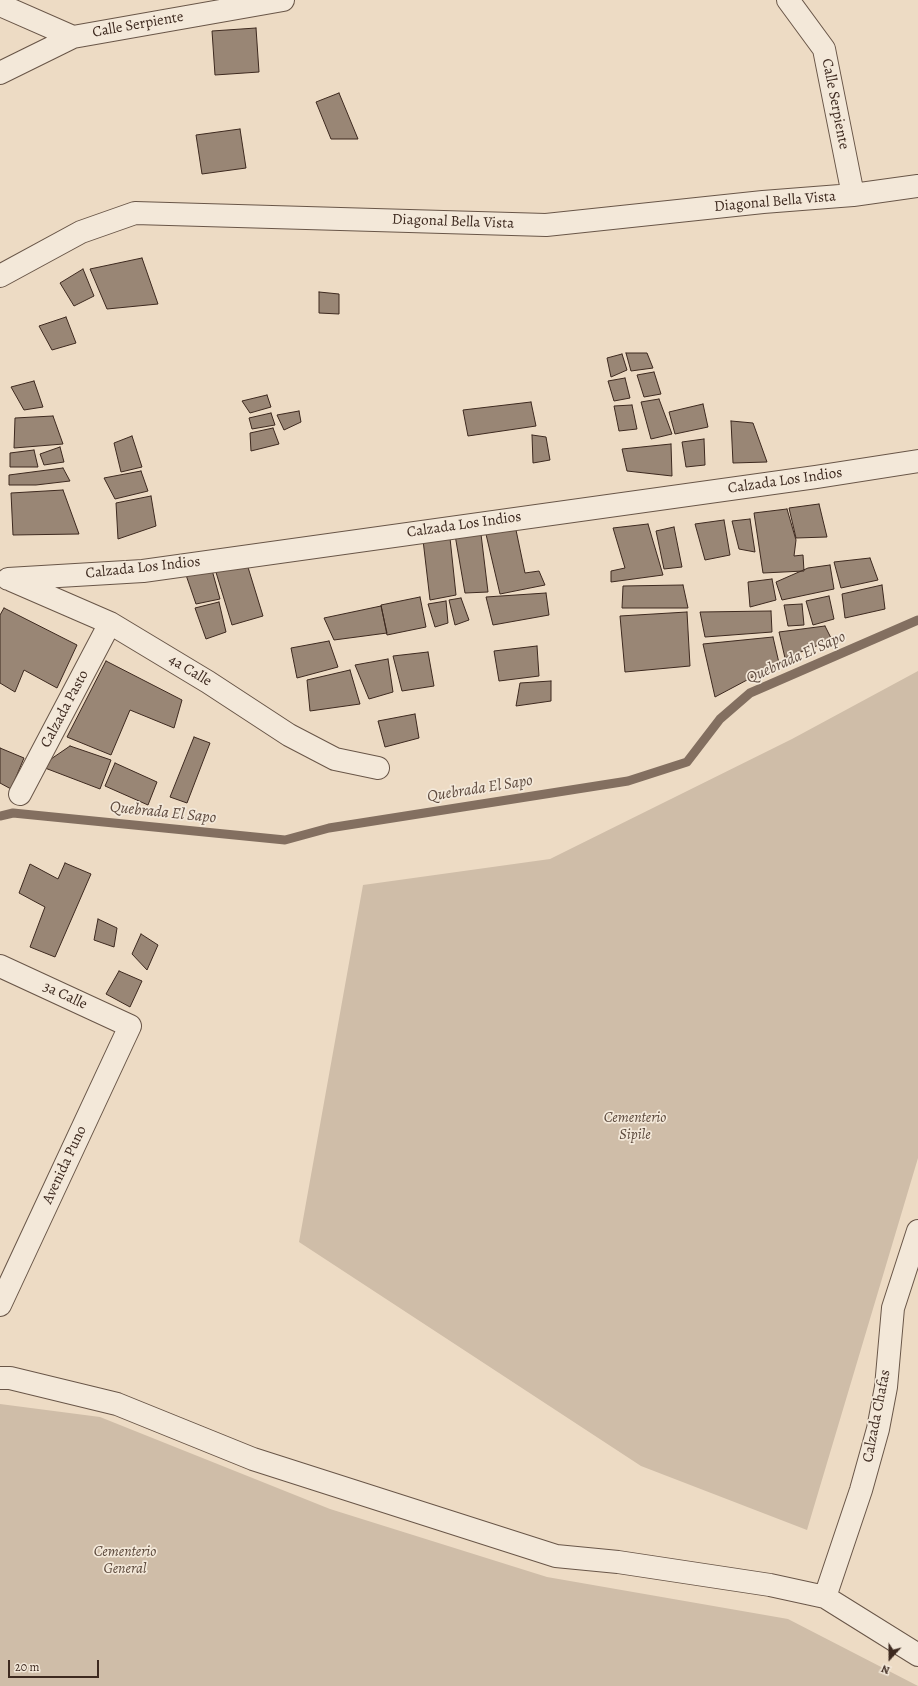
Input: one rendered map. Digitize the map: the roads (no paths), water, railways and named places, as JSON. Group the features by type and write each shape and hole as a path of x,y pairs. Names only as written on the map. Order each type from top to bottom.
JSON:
{"street":[{"name":"Calle Serpiente","path":"0,73 73,37 283,0"},
{"name":"Calle Serpiente","path":"788,0 824,49 853,195"},
{"path":"0,5 73,37"},
{"name":"Diagonal Bella Vista","path":"0,276 80,232 135,213 546,224 763,202 853,195 918,186"},
{"name":"Calzada Los Indios","path":"4,577 143,570 808,478 918,461"},
{"name":"4a Calle","path":"4,577 110,623 208,682 295,738 335,759 378,768"},
{"name":"Calzada Pasto","path":"20,794 110,623"},
{"name":"3a Calle","path":"0,966 130,1026"},
{"name":"Avenida Puno","path":"0,1305 130,1026"},
{"name":"Calzada Chafas","path":"825,1597 861,1490 878,1429 886,1387 893,1308 918,1231"},
{"path":"0,1378 10,1378 117,1404 253,1459 556,1556 618,1562 770,1585 825,1597 918,1655"}],"waterway":[{"name":"Quebrada El Sapo","path":"0,816 13,813 285,840 329,828 628,781 687,762 720,719 750,693 918,620"}],"park label":[{"name":"Cementerio Sipile","path":"635,1126"},
{"name":"Cementerio General","path":"125,1560"}]}
